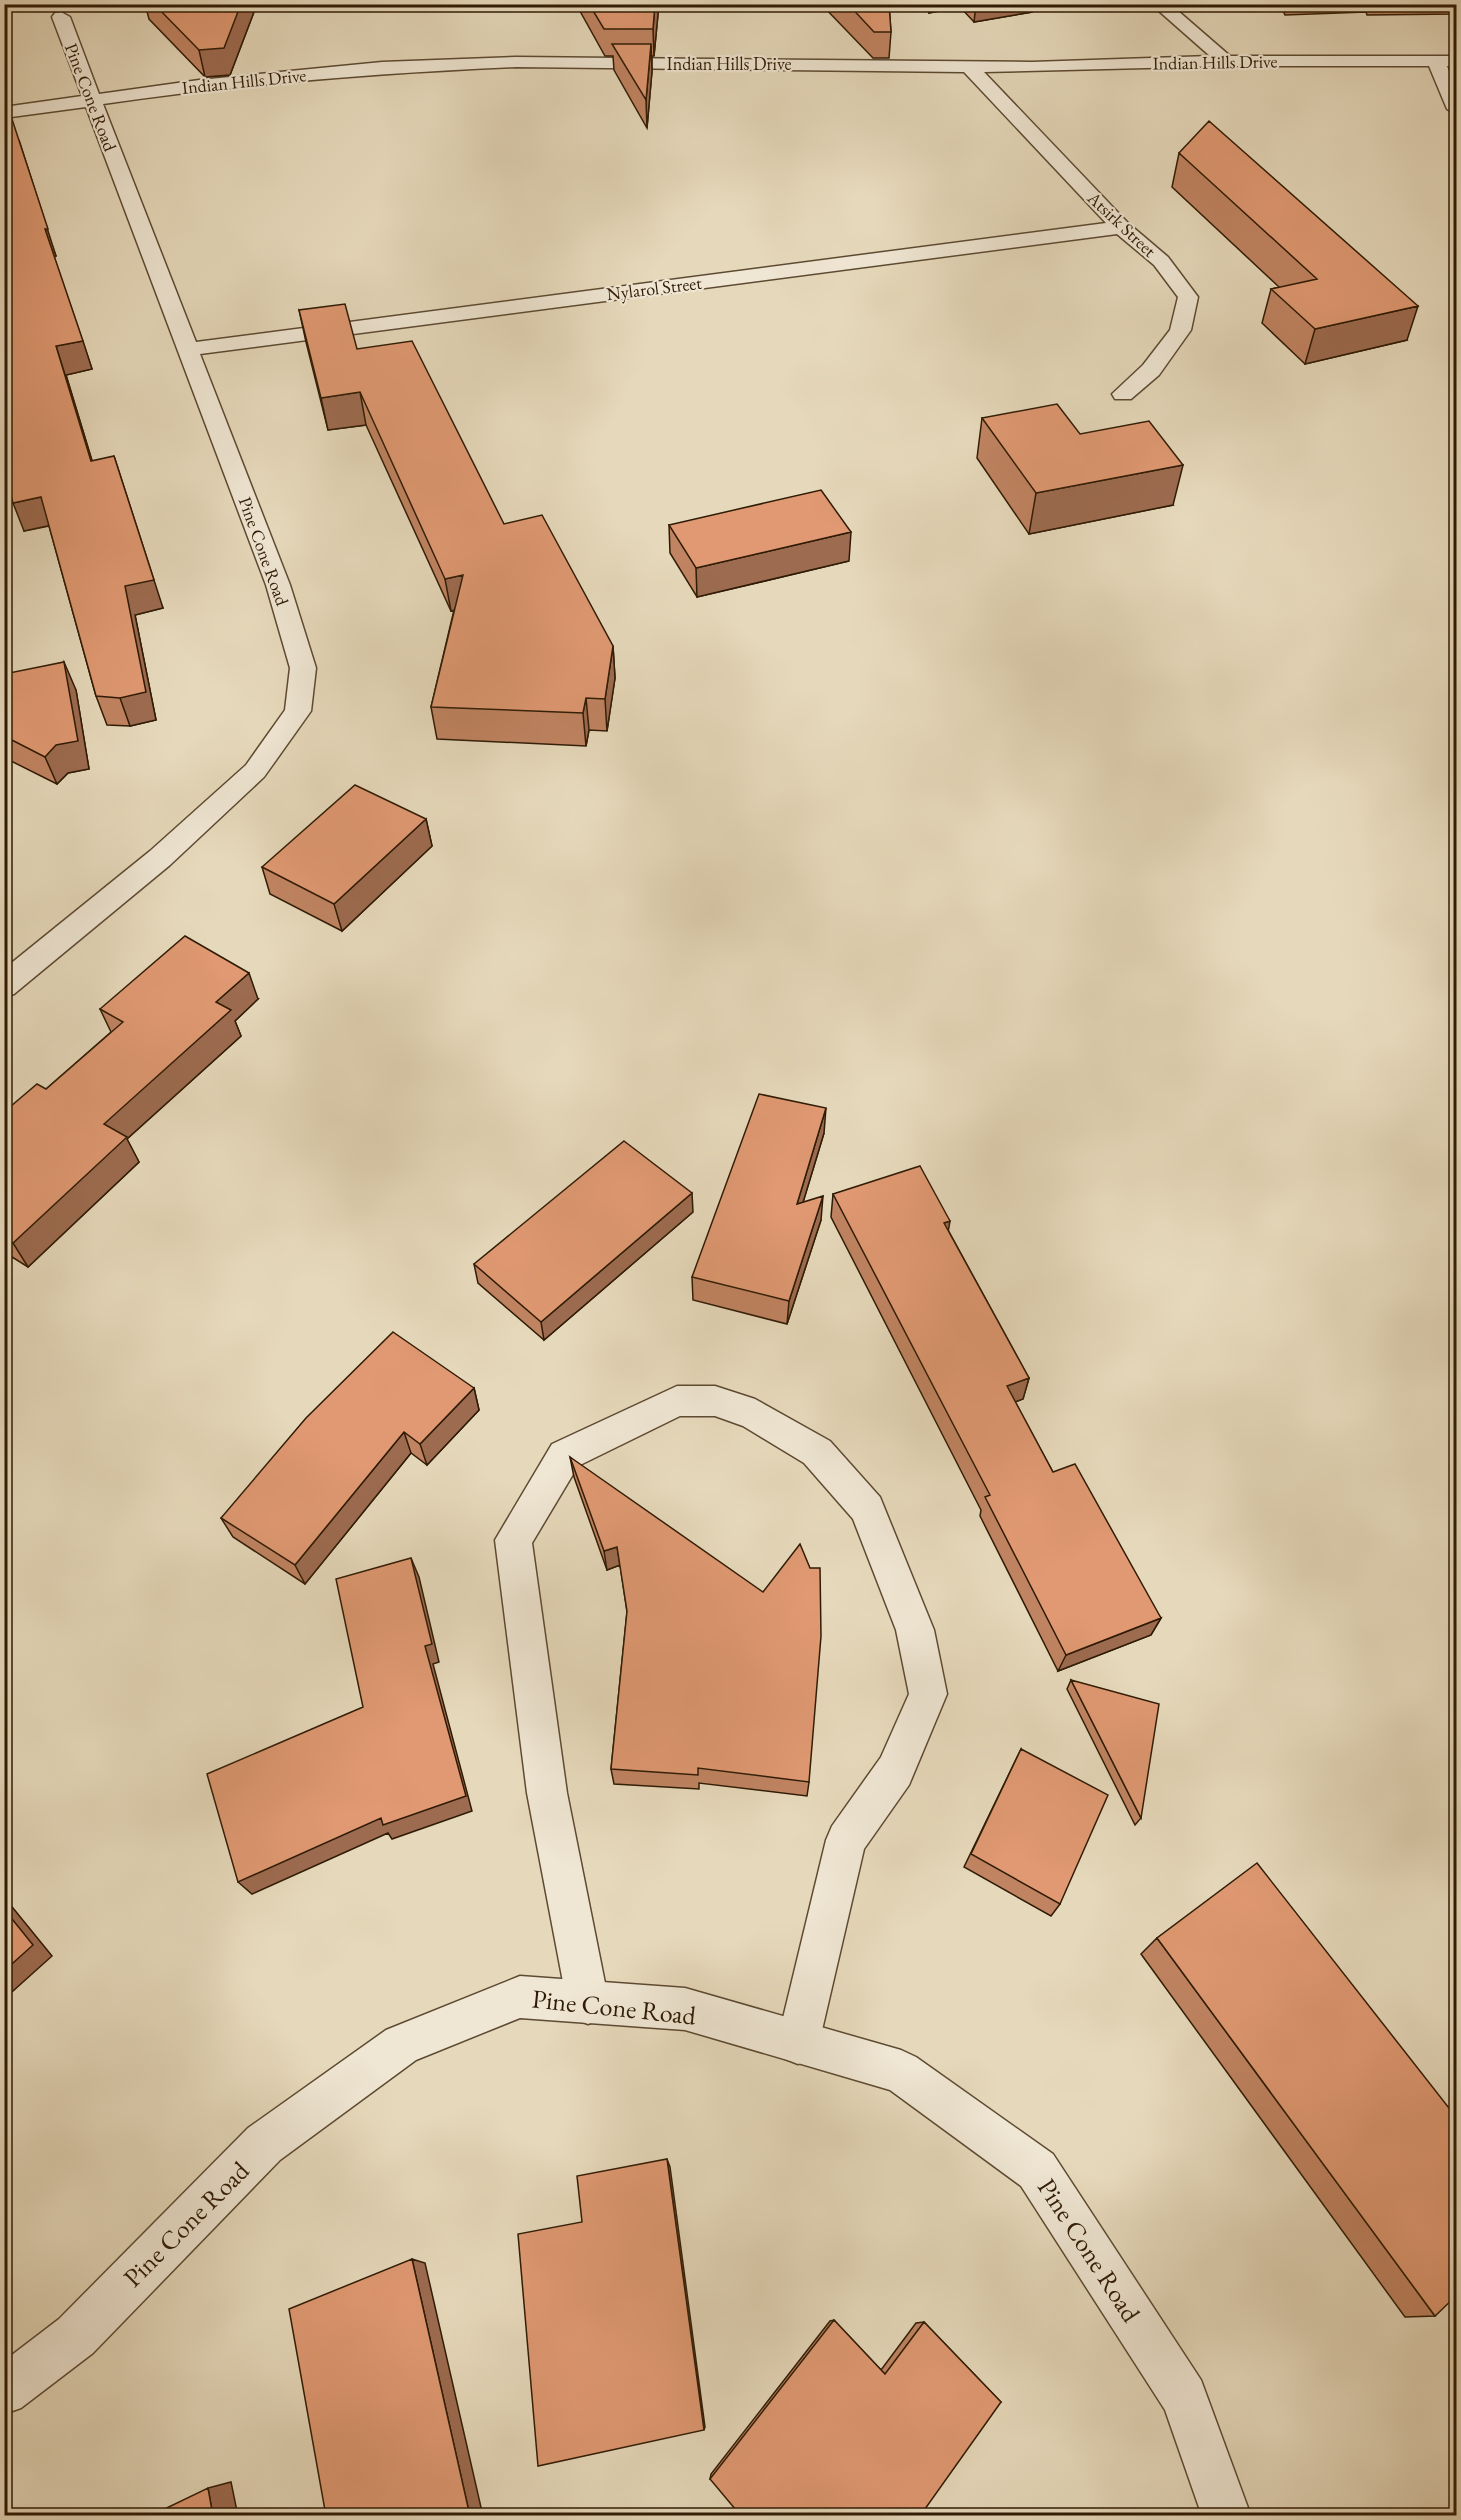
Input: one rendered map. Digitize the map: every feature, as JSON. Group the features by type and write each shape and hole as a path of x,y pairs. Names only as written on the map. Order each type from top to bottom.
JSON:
{"street":[{"path":"1159,4 1226,60"},
{"name":"Pine Cone Road","path":"4,986 160,858 255,771 298,711 303,668 278,585 61,17"},
{"name":"Indian Hills Drive","path":"4,113 199,85 382,67 516,62 1032,67 1226,60 1456,62"},
{"path":"1436,61 1456,109"},
{"name":"Atsirk Street","path":"969,66 1121,227 1161,261 1188,297 1180,330 1151,370 1123,394"},
{"name":"Nylarol Street","path":"188,349 1121,227"},
{"path":"588,2003 547,1793 513,1540 565,1455 677,1401 715,1401 755,1415 817,1452 867,1509 915,1630 928,1694 895,1771 846,1840 798,2043"},
{"name":"Pine Cone Road","path":"4,2391 76,2336 264,2144 401,2045 520,1997 685,2009 901,2072 1036,2170 1184,2397 1227,2516"}],"building":[{"path":"154,4 241,4 224,48 199,50"},
{"path":"589,4 655,4 653,29 604,29"},
{"path":"848,4 889,4 891,32 874,32"},
{"path":"612,44 651,44 646,100"},
{"path":"10,113 48,229 45,229 83,341 56,346 91,461 114,456 154,580 125,586 146,692 120,698 96,696 41,497 13,503 4,470 4,114"},
{"path":"1209,121 1418,306 1315,329 1271,289 1317,279 1179,153"},
{"path":"345,304 357,349 412,341 504,524 542,515 613,646 605,699 586,698 583,713 431,707 463,575 445,579 360,392 321,398 299,310"},
{"path":"1057,404 1080,434 1149,421 1183,465 1036,493 982,418"},
{"path":"821,490 851,532 696,568 669,525"},
{"path":"64,662 78,741 56,745 45,757 4,736 4,674"},
{"path":"355,785 426,819 334,904 262,867"},
{"path":"185,936 249,973 216,1002 231,1010 104,1124 127,1137 13,1243 4,1238 4,1112 37,1084 46,1089 123,1022 100,1009"},
{"path":"759,1094 826,1108 797,1204 823,1196 789,1301 692,1277"},
{"path":"624,1141 692,1193 541,1322 474,1264"},
{"path":"920,1166 950,1221 944,1223 1029,1378 1007,1386 1053,1472 1075,1464 1161,1618 1066,1655 985,1497 990,1495 833,1194"},
{"path":"393,1332 474,1388 420,1444 404,1432 295,1565 221,1518 306,1418"},
{"path":"570,1457 763,1592 800,1544 810,1568 820,1568 821,1636 809,1782 698,1768 698,1775 611,1769 627,1611 617,1547 604,1551"},
{"path":"411,1558 432,1644 425,1646 466,1796 383,1825 381,1818 238,1882 207,1774 363,1707 336,1579"},
{"path":"1071,1680 1159,1704 1141,1818"},
{"path":"1021,1749 1108,1795 1060,1904 971,1854"},
{"path":"1257,1863 1456,2117 1456,2296 1435,2316 1157,1938"},
{"path":"4,1909 33,1945 4,1971"},
{"path":"667,2159 704,2430 538,2466 518,2234 582,2222 577,2176"},
{"path":"412,2259 470,2516 326,2516 289,2309"},
{"path":"834,2320 885,2374 924,2322 1001,2402 920,2516 741,2516 710,2479"},
{"path":"208,2488 213,2516 150,2516"}]}
